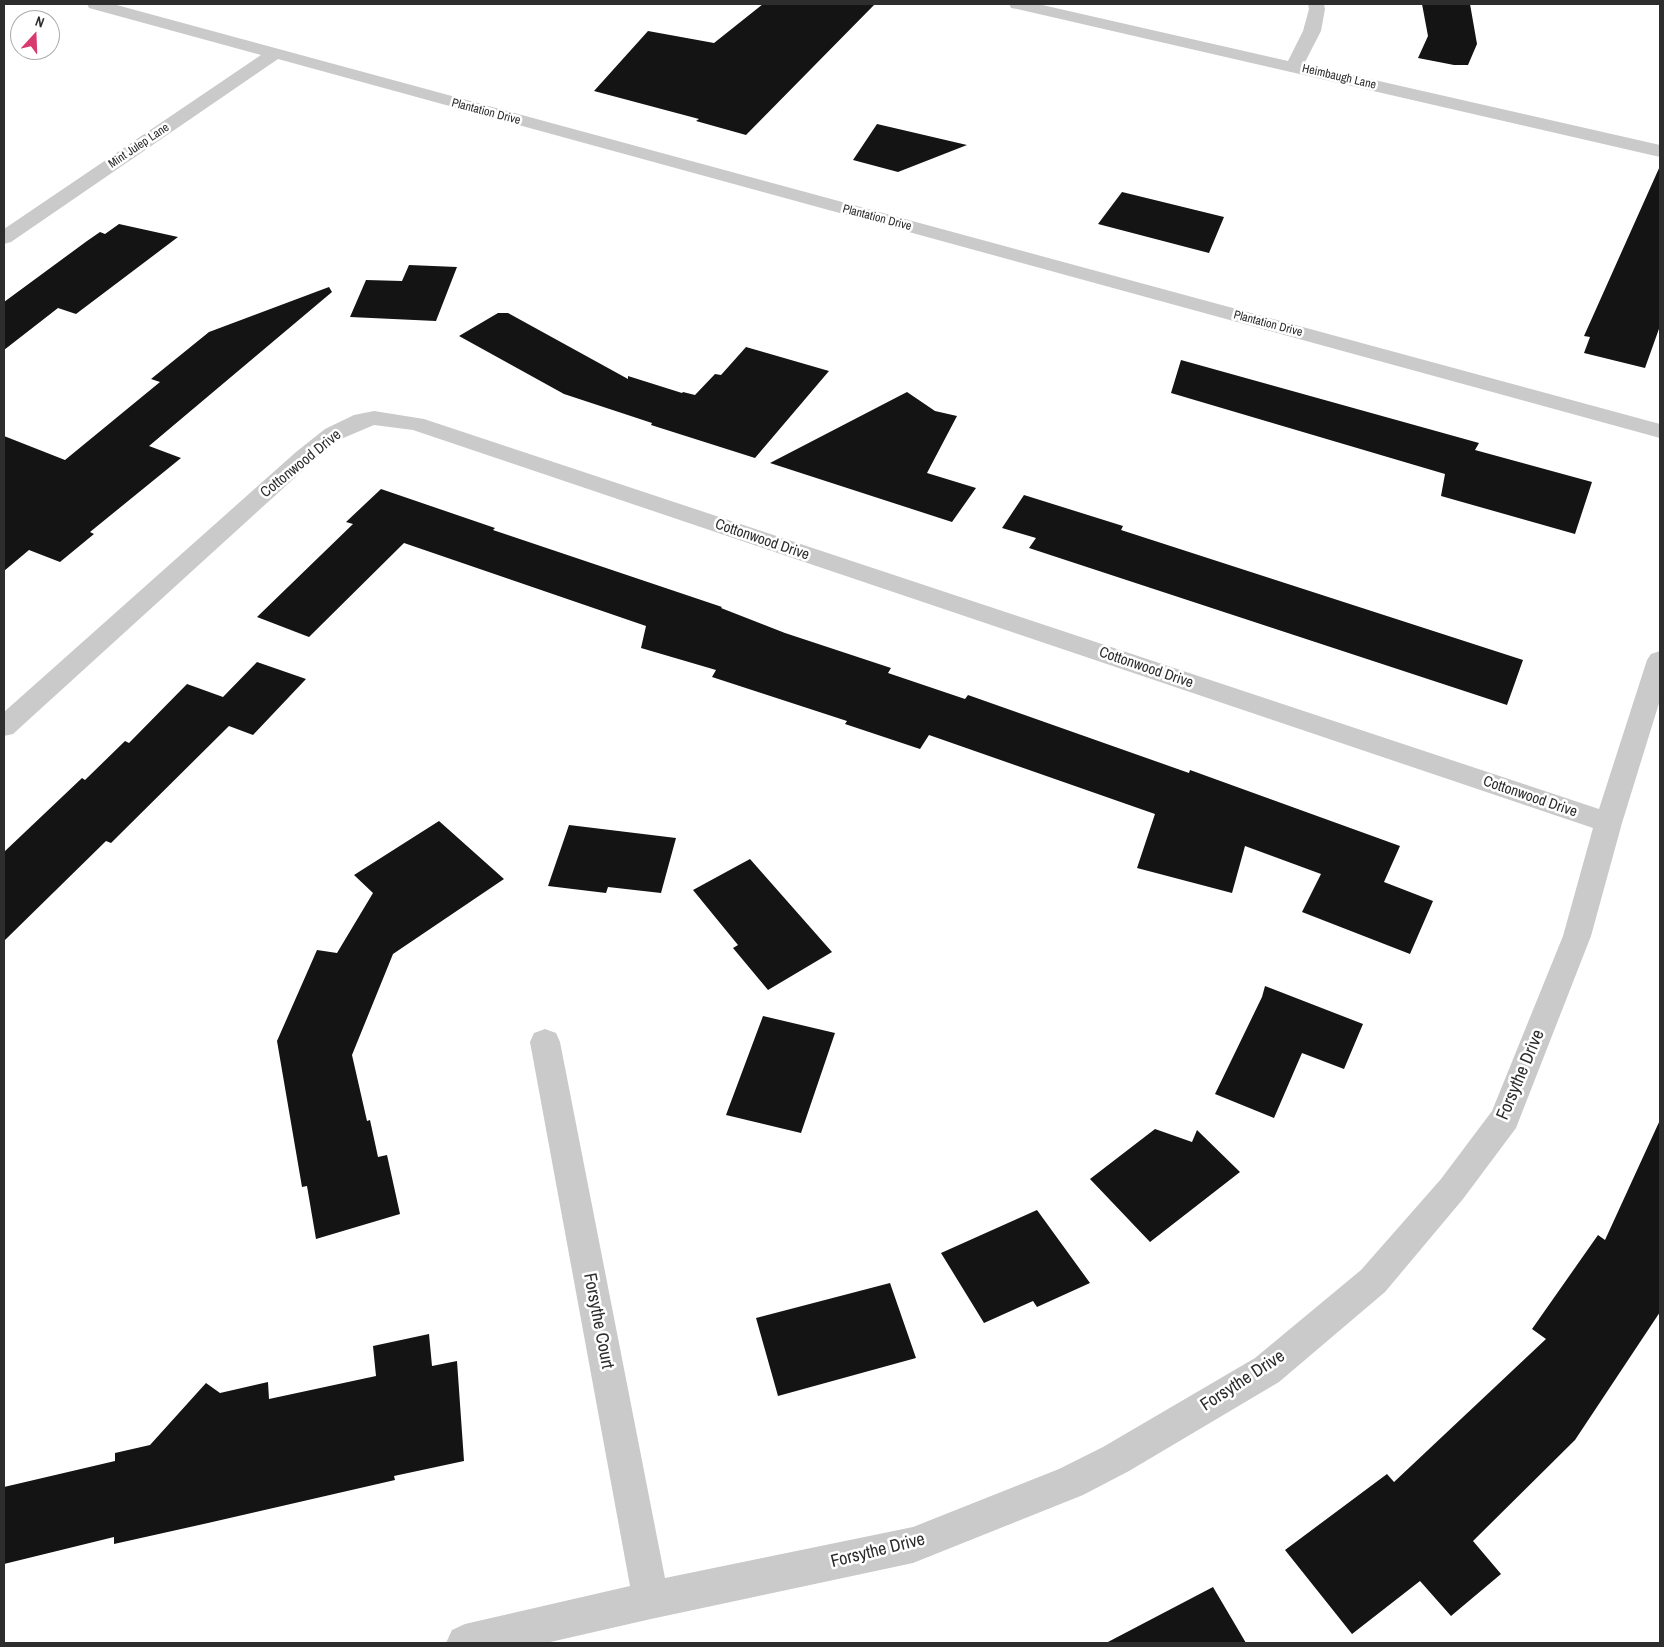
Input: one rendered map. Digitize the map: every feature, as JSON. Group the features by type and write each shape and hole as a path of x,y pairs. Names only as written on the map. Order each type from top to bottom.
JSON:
{"street":[{"name":"Plantation Drive","path":"95,4 1660,431"},
{"name":"Heimbaugh Lane","path":"1017,4 1660,151"},
{"path":"1294,67 1312,31 1317,9 1316,4"},
{"name":"Mint Julep Lane","path":"4,238 274,54"},
{"name":"Cottonwood Drive","path":"4,727 304,457 333,434 362,420 374,418 416,424 1608,823"},
{"name":"Forsythe Drive","path":"465,1643 651,1600 913,1546 1070,1482 1116,1459 1267,1370 1372,1281 1452,1189 1505,1118 1577,936 1608,823 1660,660"},
{"name":"Forsythe Court","path":"545,1042 651,1600"}],"building":[{"path":"763,4 875,4 746,135 696,121 699,119 594,91 648,31 714,43"},
{"path":"1422,4 1470,4 1477,44 1468,65 1454,65 1418,58 1428,36"},
{"path":"877,124 967,145 898,172 853,160"},
{"path":"1660,166 1660,326 1645,368 1584,353 1590,337 1584,336"},
{"path":"1122,192 1224,217 1209,253 1098,224"},
{"path":"119,224 178,237 76,314 58,308 4,350 4,302 100,232 105,234"},
{"path":"409,265 457,267 436,321 350,317 366,280 402,281"},
{"path":"329,287 332,292 149,446 181,458 90,532 94,534 60,562 29,550 4,571 4,436 65,460 160,382 151,379 209,332"},
{"path":"498,313 508,313 628,379 628,376 682,393 695,395 715,374 721,375 746,347 829,371 755,458 651,425 652,423 564,394 459,336"},
{"path":"1181,360 1479,443 1475,450 1592,482 1575,534 1441,496 1445,474 1171,393"},
{"path":"907,392 935,411 957,416 927,473 976,488 952,522 770,463"},
{"path":"381,489 495,528 493,530 722,607 785,633 891,668 888,673 965,699 968,695 1189,773 1190,770 1400,846 1384,882 1433,901 1410,954 1302,912 1321,874 1245,846 1232,893 1137,868 1155,814 929,735 920,749 845,724 847,721 712,677 716,670 641,648 646,626 404,543 309,637 257,617 353,524 346,522"},
{"path":"1024,495 1123,526 1121,530 1523,660 1507,705 1029,548 1036,538 1002,528"},
{"path":"257,662 306,679 253,735 229,726 111,843 106,841 4,941 4,852 82,778 85,780 125,741 129,743 187,684 223,697"},
{"path":"439,821 504,879 393,954 352,1055 367,1121 370,1120 378,1157 387,1155 400,1214 316,1239 307,1186 302,1187 277,1041 317,950 337,953 373,893 354,875"},
{"path":"569,825 676,838 661,893 608,887 606,893 548,886"},
{"path":"750,859 832,952 768,990 733,948 738,945 693,890"},
{"path":"1265,986 1363,1024 1344,1069 1302,1053 1274,1118 1215,1094 1262,997"},
{"path":"763,1016 835,1033 801,1133 726,1115"},
{"path":"1660,1120 1660,1312 1575,1440 1473,1541 1501,1574 1451,1616 1420,1581 1352,1634 1285,1550 1387,1474 1394,1482 1546,1339 1532,1329 1598,1235 1605,1240"},
{"path":"1155,1129 1192,1142 1197,1130 1240,1172 1150,1242 1090,1179"},
{"path":"1037,1210 1090,1283 1037,1307 1033,1301 984,1323 941,1253"},
{"path":"890,1283 916,1358 778,1396 756,1318"},
{"path":"429,1334 432,1366 457,1361 464,1461 394,1476 395,1480 208,1523 114,1544 114,1537 4,1564 4,1487 115,1461 115,1453 150,1445 206,1383 220,1393 268,1382 269,1399 376,1376 373,1346"},
{"path":"1213,1587 1246,1643 1106,1643"}]}
